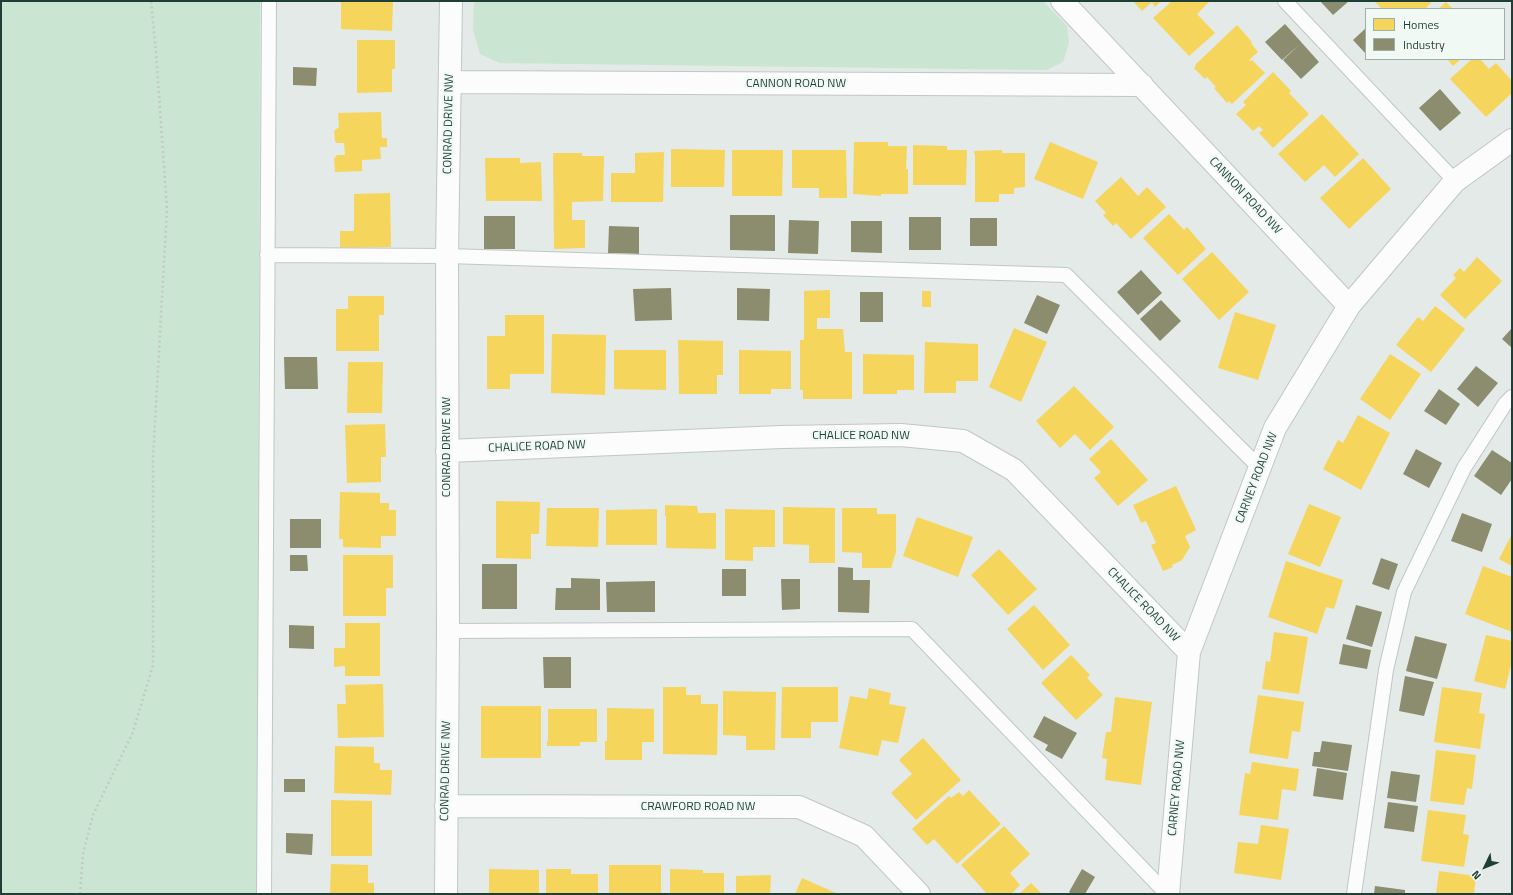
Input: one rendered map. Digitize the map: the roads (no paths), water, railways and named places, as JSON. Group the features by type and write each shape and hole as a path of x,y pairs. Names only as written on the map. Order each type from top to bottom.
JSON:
{"street":[{"name":"CONRAD DRIVE NW","path":"446,894 448,631 447,256 452,1"},
{"name":"CANNON ROAD NW","path":"1062,1 1349,306"},
{"name":"CANNON ROAD NW","path":"450,82 1142,86"},
{"name":"CARNEY ROAD NW","path":"1167,894 1189,652 1261,469 1275,428 1349,306 1455,181 1512,140"},
{"name":"CHALICE ROAD NW","path":"447,451 781,437 893,435 963,441 1014,470 1189,652"},
{"name":"CRAWFORD ROAD NW","path":"446,806 799,807 864,836 919,894"}],"lane":[{"path":"264,894 269,1"},
{"path":"1285,1 1455,181"},
{"path":"267,255 447,256 1066,275 1261,469"},
{"path":"1354,894 1386,670 1404,592 1464,468 1505,404 1512,397"},
{"path":"448,631 912,629 1167,894"}]}
